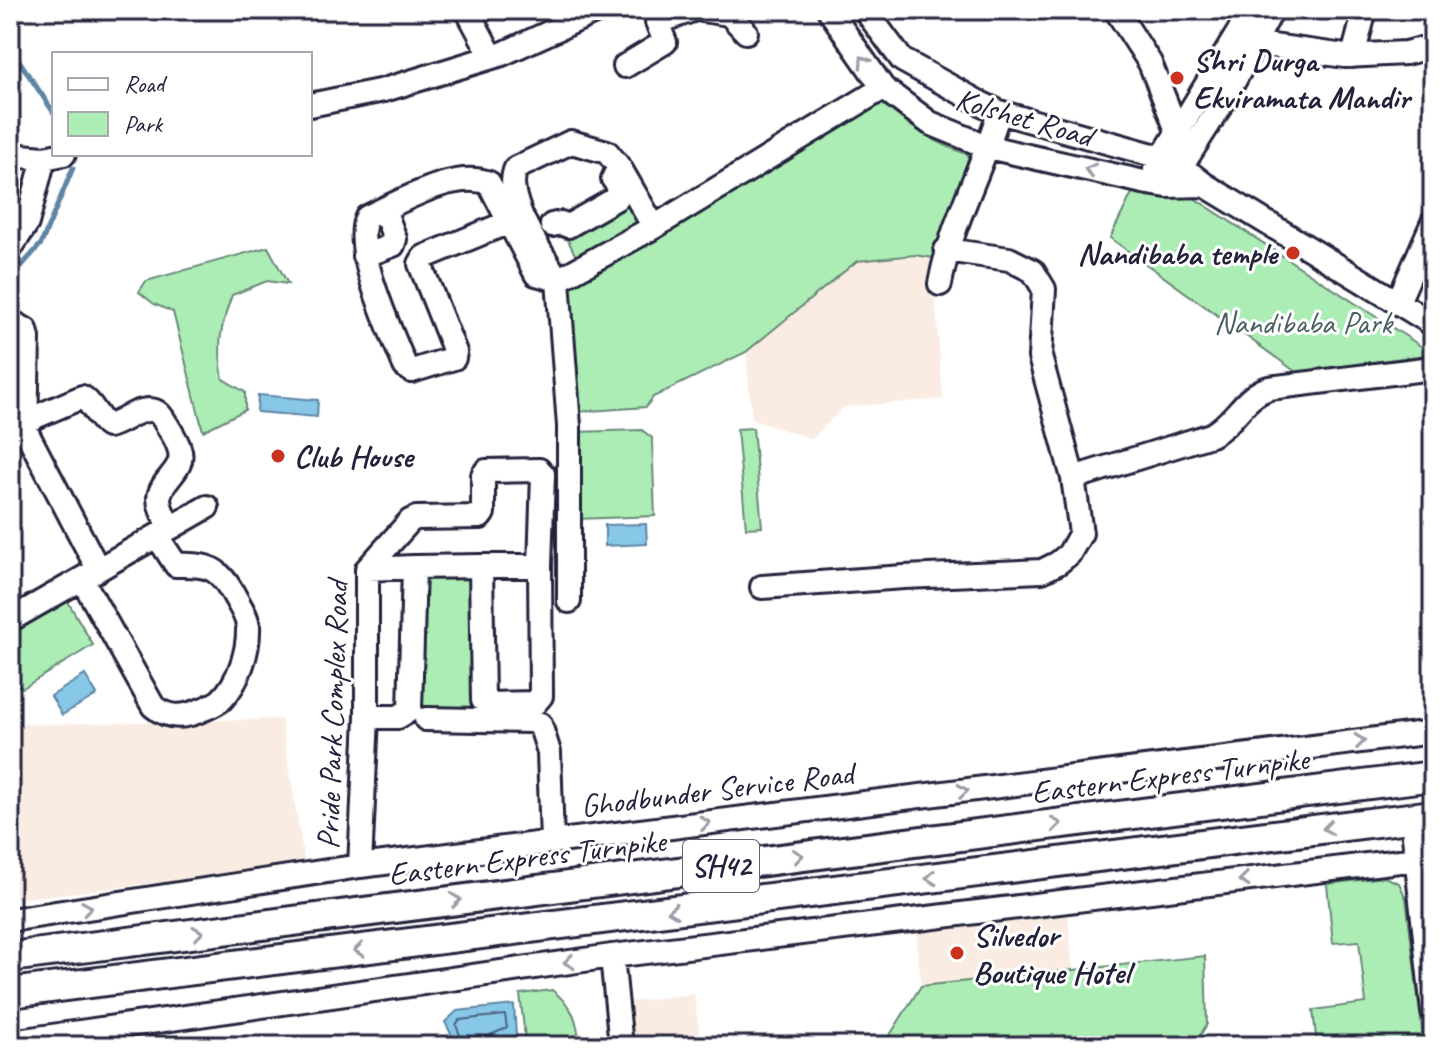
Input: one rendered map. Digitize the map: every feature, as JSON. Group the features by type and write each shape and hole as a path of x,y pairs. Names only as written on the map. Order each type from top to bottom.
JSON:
{"main road":[{"name":"Eastern Express Turnpike","path":"10,957 1433,776"},
{"name":"SH42","path":"10,993 1422,816"}],"street":[{"path":"467,10 492,57"},
{"path":"312,105 384,90 492,57 599,10"},
{"path":"625,66 665,42 653,16 693,10"},
{"path":"702,10 729,14 746,32"},
{"name":"Kolshet Road","path":"829,10 883,88 930,123 988,147 1157,185 1205,185"},
{"name":"Kolshet Road","path":"865,10 902,60 946,86 999,112 1160,157 1182,167 1205,185 1433,324"},
{"path":"1116,10 1150,63 1178,133"},
{"path":"1157,185 1182,167 1223,102 1252,10"},
{"path":"1157,185 1160,157 1244,42 1272,10"},
{"path":"1353,56 1365,10"},
{"path":"1406,53 1433,35"},
{"path":"1244,42 1353,56 1406,53 1433,46"},
{"path":"509,222 424,257 420,264 455,352 454,358 412,371 405,366 364,256 362,226 367,217 450,181 477,178 489,183 536,274 558,280 654,227 883,88"},
{"path":"940,284 946,250 999,112"},
{"path":"569,601 569,426 558,280 523,217 512,190 516,168 571,142 607,152 620,168 654,227"},
{"path":"10,155 52,156"},
{"path":"10,249 27,223 54,156"},
{"path":"552,225 561,223 568,226 617,198 619,187 613,179 616,169 620,168"},
{"path":"364,256 393,245 395,239 384,209"},
{"path":"1398,302 1433,222"},
{"path":"762,587 1042,571 1069,554 1081,533 1073,478 1040,357 1044,289 1033,271 1009,259 946,250"},
{"path":"10,321 26,330 28,338 26,421 26,431 153,706 162,714 172,717 189,715 219,702 235,683 243,661 247,649 248,622 219,572 205,565 176,565 164,532 159,497 181,460 180,448 160,414 153,409 140,410 108,426 100,421 82,397 26,421"},
{"path":"1073,478 1211,435 1223,429 1257,391 1433,368"},
{"name":"Pride Park Complex Road","path":"360,866 367,717 367,569 416,518 480,517 483,513 483,475 486,471 539,470 543,474 541,696 535,703 488,704 483,700 481,566"},
{"path":"10,620 207,507"},
{"path":"367,569 540,566"},
{"path":"367,717 398,717 410,710 414,567"},
{"path":"426,719 531,721 540,724 549,752 552,842"},
{"name":"Ghodbunder Service Road","path":"10,920 360,866 1433,732"},
{"path":"1422,816 1433,1011"},
{"path":"10,1042 612,956 1425,859"},
{"path":"612,956 621,1046"}],"shaded area":[{"path":"915,255 940,259 934,282 943,399 844,407 812,439 752,420 746,352 857,261"},
{"path":"281,719 305,865 10,900 10,725"},
{"path":"1068,915 1073,972 921,986 916,929"},
{"path":"694,994 701,1046 633,1046 627,1002"}],"green space":[{"path":"880,100 922,133 969,155 940,259 915,255 857,261 746,352 653,397 646,407 576,412 567,281 612,266"},
{"name":"Nandibaba Park","path":"1132,193 1194,198 1433,354 1296,372 1110,238"},
{"path":"630,202 644,226 577,259 567,238"},
{"path":"268,247 288,284 267,281 232,295 221,336 223,379 245,392 245,410 203,431 173,312 154,304 139,292 146,281"},
{"path":"753,428 762,527 746,528 737,429"},
{"path":"642,430 652,438 655,516 577,519 576,432"},
{"path":"418,567 477,568 476,712 417,711"},
{"path":"67,600 93,645 23,688 10,683 10,633"},
{"path":"1384,877 1399,883 1406,898 1424,1046 1377,1046 1376,1041 1317,1046 1313,1010 1366,1003 1359,941 1333,943 1327,884"},
{"path":"1205,956 1207,1024 1194,1046 883,1046 921,986"},
{"path":"552,990 573,1014 580,1046 526,1046 520,994"}],"water":[{"path":"258,395 318,400 317,417 257,412"},
{"path":"646,524 647,544 605,546 605,525"},
{"path":"85,675 97,695 62,715 51,696"},
{"path":"514,1005 516,1035 496,1041 491,1046 457,1046 445,1022 457,1011"}],"waterway":[{"path":"10,47 52,110"},
{"path":"10,279 41,244 73,168"}],"place":[{"name":"Shri Durga Ekviramata Mandir","path":"1177,78"},
{"name":"Nandibaba temple","path":"1293,253"},
{"name":"Club House","path":"278,456"},
{"name":"Silvedor Boutique Hotel","path":"957,953"}]}
